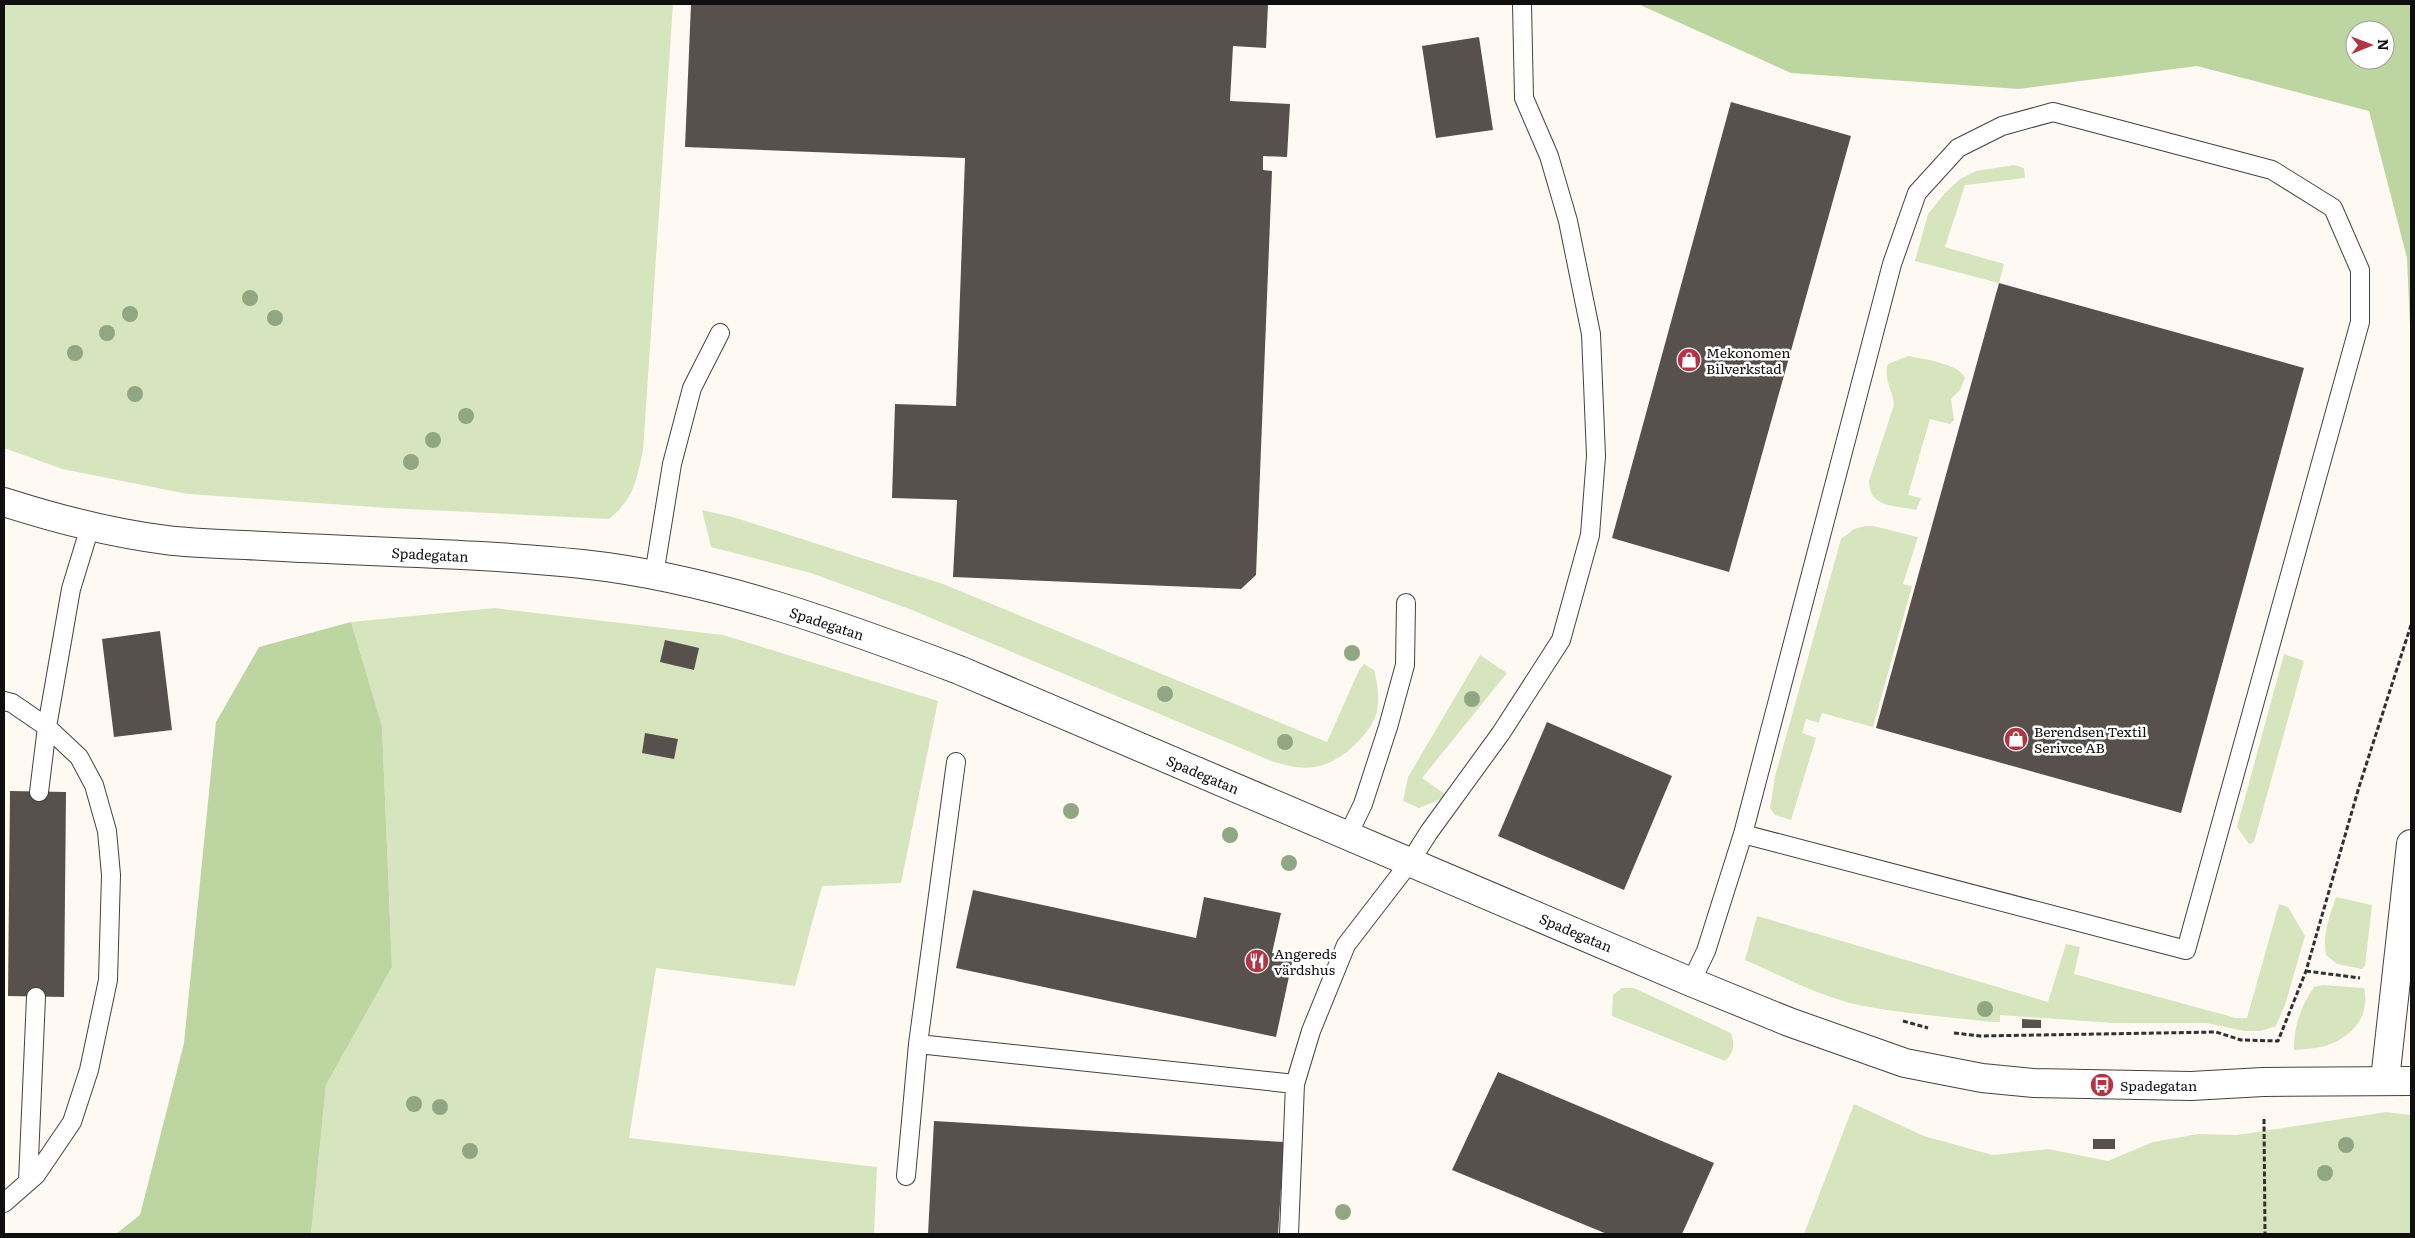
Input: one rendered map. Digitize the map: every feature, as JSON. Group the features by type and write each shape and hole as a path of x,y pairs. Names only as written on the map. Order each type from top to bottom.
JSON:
{"street":[{"name":"Spadegatan","path":"4,502 90,527 168,540 584,564 654,575 775,606 852,630 959,670 1691,982 1790,1022 1905,1063 1982,1078 2034,1083 2191,1086 2398,1081 2411,849"}],"lane":[{"path":"1289,1234 1295,1084 1311,1031 1346,945 1410,862 1429,832 1501,733 1561,640 1590,535 1596,456 1591,334 1568,221 1549,156 1524,98 1522,4"},
{"path":"1691,982 1706,951 1743,834 1892,264 1918,193 1958,148 2002,126 2053,112 2272,170 2333,208 2360,270 2360,322 2186,950 1743,834"},
{"path":"654,575 672,464 692,388 720,333"},
{"path":"39,792 47,727 71,589 90,527"},
{"path":"1348,835 1363,804 1388,727 1404,665 1406,603"},
{"path":"4,701 12,703 47,727 79,757 94,786 107,831 111,875 108,980 88,1070 72,1122 36,1175 4,1204"},
{"path":"906,1176 918,1044 956,762"},
{"path":"28,1182 36,997"},
{"path":"918,1044 1295,1084"}],"path":[{"path":"2278,1041 2306,971 2360,787 2411,625"},
{"path":"2264,1119 2265,1234"}],"green space":[{"path":"4,4 673,4 643,451 633,489 624,504 609,519 388,508 188,494 62,469 4,448"},
{"path":"1638,4 2411,4 2411,350 2407,258 2369,111 2197,66 2019,89 1791,73"},
{"path":"2014,165 2024,168 2025,178 1965,185 1945,247 2004,264 1999,283 1915,261 1928,214 1944,194 1960,179 1976,171"},
{"path":"1908,356 1949,366 1962,373 1965,378 1960,390 1951,399 1954,420 1950,424 1930,419 1908,495 1921,498 1916,510 1891,506 1878,501 1870,490 1869,481 1894,405 1887,379 1888,364"},
{"path":"702,510 733,517 943,584 1327,742 1359,670 1364,664 1374,670 1378,689 1378,708 1374,720 1364,736 1333,761 1324,765 1305,768 1274,762 912,610 811,573 711,547"},
{"path":"1873,526 1918,537 1903,584 1912,586 1873,727 1822,713 1819,723 1806,719 1802,733 1816,738 1791,820 1775,815 1770,808 1775,776 1841,539 1854,529"},
{"path":"494,608 723,635 938,701 901,883 822,886 795,986 656,968 629,1138 877,1167 874,1234 311,1234 326,1085 392,967 382,726 351,622"},
{"path":"351,622 382,726 392,967 326,1085 311,1234 116,1234 140,1215 184,1043 216,722 259,647"},
{"path":"2284,654 2304,661 2254,842 2249,844 2237,827"},
{"path":"1480,655 1507,673 1422,778 1445,794 1441,799 1419,808 1403,801 1408,777"},
{"path":"2336,897 2372,905 2365,966 2362,969 2337,964 2326,955 2326,933"},
{"path":"2279,904 2288,907 2305,936 2285,1005 2276,1026 2261,1031 2244,1031 2206,1023 2114,1023 2000,1015 2000,1022 1992,1022 1895,1011 1863,1006 1833,998 1745,960 1757,916 2048,1002 2066,944 2080,947 2074,974 2236,1018 2247,1018"},
{"path":"2322,985 2364,988 2365,1008 2362,1017 2351,1032 2343,1038 2317,1048 2294,1050 2296,1026 2302,1009 2314,987"},
{"path":"1622,988 1634,988 1731,1033 1733,1041 1732,1052 1725,1061 1612,1016 1613,995"},
{"path":"1854,1104 1924,1136 1993,1155 2048,1149 2108,1161 2153,1142 2198,1134 2237,1135 2386,1112 2411,1115 2411,1234 1804,1234"}],"building":[{"path":"691,4 1268,4 1266,48 1233,46 1230,101 1290,104 1287,157 1263,156 1263,170 1272,171 1256,575 1241,589 953,577 957,500 892,498 895,404 956,406 965,158 685,147"},
{"path":"1479,37 1493,130 1436,138 1422,46"},
{"path":"1731,102 1851,136 1729,572 1612,538"},
{"path":"1999,283 2304,368 2181,813 1876,728"},
{"path":"160,631 172,730 114,737 102,639"},
{"path":"665,640 699,648 694,670 660,662"},
{"path":"1547,722 1672,776 1624,890 1498,836"},
{"path":"645,733 678,739 674,759 642,753"},
{"path":"10,791 66,792 64,997 8,996"},
{"path":"973,890 1196,938 1204,897 1281,913 1272,953 1293,958 1276,1037 956,968"},
{"path":"2022,1019 2041,1020 2041,1028 2022,1028"},
{"path":"1498,1072 1714,1163 1682,1234 1607,1234 1452,1170"},
{"path":"934,1121 1284,1142 1278,1234 928,1234"},
{"path":"2093,1139 2115,1139 2115,1149 2093,1149"}],"place":[{"name":"Mekonomen Bilverkstad","path":"1689,360"},
{"name":"Berendsen Textil Serivce AB","path":"2016,739"},
{"name":"Angereds värdshus","path":"1257,961"},
{"name":"Spadegatan","path":"2102,1085"}]}
